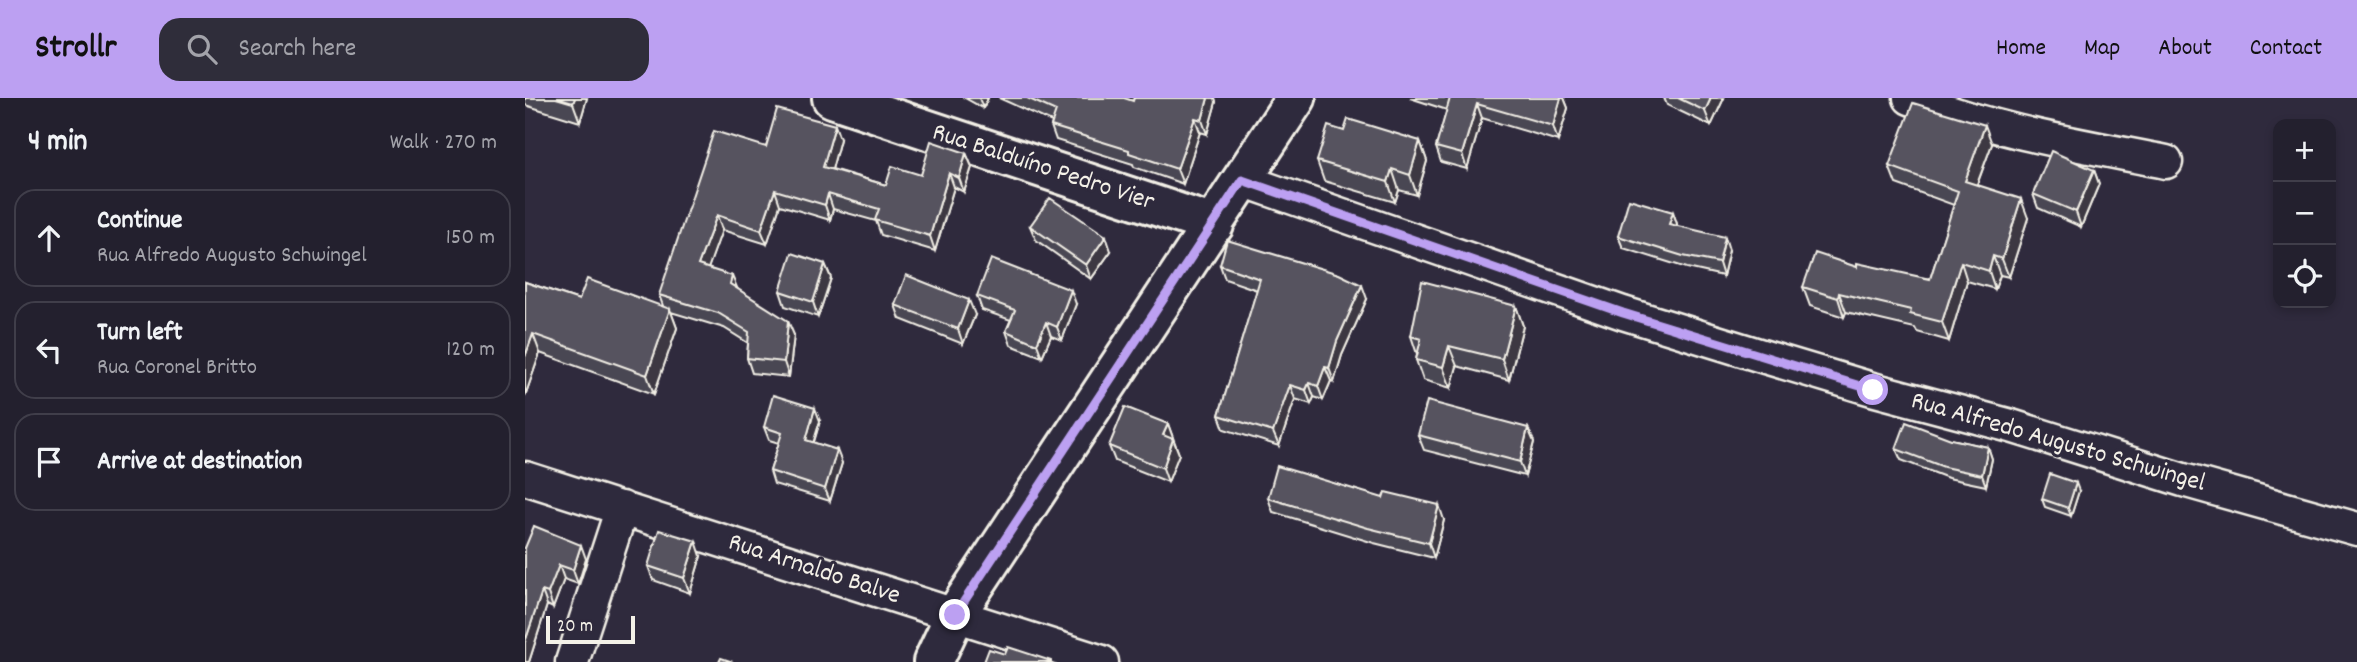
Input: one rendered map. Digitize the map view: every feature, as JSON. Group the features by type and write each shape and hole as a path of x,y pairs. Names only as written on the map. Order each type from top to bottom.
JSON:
{"main road":[{"name":"Rua Balduíno Pedro Vier","path":"832,98 1214,225"},
{"path":"933,662 955,615 1296,98"}],"street":[{"path":"1910,98 1947,113 2060,141 2166,162"},
{"name":"Rua Alfredo Augusto Schwingel","path":"1242,180 1623,313 1873,390 2011,426 2183,480 2357,529"},
{"name":"Rua Arnaldo Balve","path":"525,478 1102,662"},
{"path":"572,662 622,508"}],"building":[{"path":"556,98 575,98 573,103"},
{"path":"1027,98 1124,98 1133,101 1134,98 1208,98 1202,120 1195,118 1177,169 1129,153 1129,150 1051,126 1056,111"},
{"path":"1450,98 1561,98 1553,126 1477,104 1462,154 1436,147"},
{"path":"1678,98 1711,98 1705,111"},
{"path":"1913,103 1985,125 1965,181 2021,199 2002,259 1993,256 1989,271 1961,262 1942,322 1910,314 1911,310 1839,293 1838,298 1803,287 1815,253 1857,267 1857,263 1930,279 1958,191 1889,166"},
{"path":"777,109 835,125 823,167 886,185 892,166 921,175 931,141 966,153 959,178 949,173 930,236 875,220 879,209 828,194 825,205 775,190 761,230 717,215 698,265 732,276 730,284 788,321 784,362 747,358 749,332 718,313 659,295 714,131 766,147"},
{"path":"1348,119 1420,141 1410,175 1392,169 1388,182 1317,161 1328,126 1344,131"},
{"path":"2051,151 2094,170 2076,212 2033,194"},
{"path":"1050,198 1106,236 1086,265 1030,226"},
{"path":"1629,199 1673,212 1669,224 1725,237 1719,263 1683,256 1618,236"},
{"path":"1227,240 1339,274 1362,285 1337,341 1329,368 1325,367 1318,386 1309,383 1306,390 1290,385 1273,432 1219,415 1260,279 1220,265"},
{"path":"792,253 825,264 813,302 780,291"},
{"path":"991,259 1071,290 1057,327 1046,322 1037,344 1006,331 1015,310 977,296"},
{"path":"906,275 969,300 958,329 895,305"},
{"path":"587,279 670,309 647,375 533,334 525,357 525,282 579,300"},
{"path":"1422,281 1516,306 1502,359 1449,346 1443,367 1416,360 1421,339 1411,336"},
{"path":"773,395 815,408 806,440 837,450 825,489 770,471 782,433 764,427"},
{"path":"1427,401 1528,428 1520,462 1418,435"},
{"path":"1125,407 1168,424 1163,435 1173,439 1163,468 1109,446"},
{"path":"1906,422 1951,439 1988,447 1982,475 1944,467 1896,449"},
{"path":"1277,466 1383,498 1385,492 1439,505 1429,543 1268,498"},
{"path":"2050,474 2076,483 2068,508 2042,499"},
{"path":"534,526 581,545 573,570 559,565 548,593 542,591 525,642 525,548"},
{"path":"659,530 696,541 684,578 648,566"},
{"path":"1008,647 1051,662 984,662 989,649 1005,654"}],"route":[{"path":"955,615 1242,180 1623,313 1873,390"}]}
